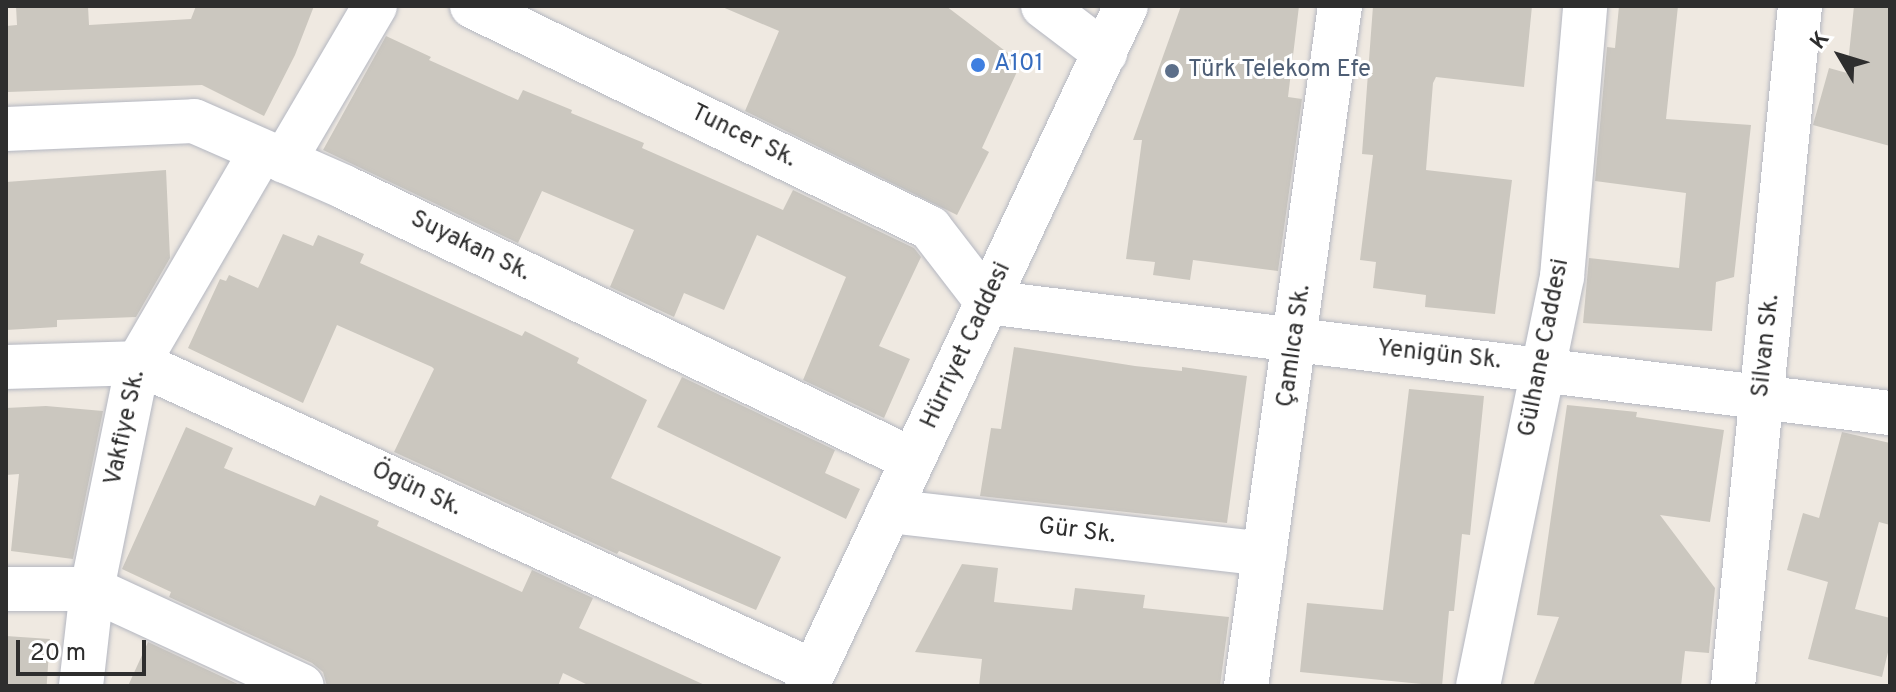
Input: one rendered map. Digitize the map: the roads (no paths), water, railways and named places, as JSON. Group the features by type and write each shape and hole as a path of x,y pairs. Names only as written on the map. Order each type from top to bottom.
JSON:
{"street":[{"name":"Vakfiye Sk.","path":"81,686 92,589 138,363 375,6"},
{"name":"Tuncer Sk.","path":"472,6 930,228 987,302"},
{"path":"1043,6 1105,53"},
{"name":"Hürriyet Caddesi","path":"810,679 1126,6"},
{"name":"Çamlıca Sk.","path":"1246,686 1340,6"},
{"name":"Gülhane Caddesi","path":"1478,686 1562,277 1585,6"},
{"name":"Silvan Sk.","path":"1733,686 1800,6"},
{"name":"Suyakan Sk.","path":"6,129 194,121 913,460"},
{"name":"Yenigün Sk.","path":"987,302 1890,413"},
{"name":"Ögün Sk.","path":"6,367 138,363 810,679"},
{"name":"Gür Sk.","path":"889,511 1265,554"},
{"path":"6,589 92,589 302,686"}],"place":[{"name":"A101","path":"978,65"},
{"name":"Türk Telekom Efe","path":"1172,71"}]}
